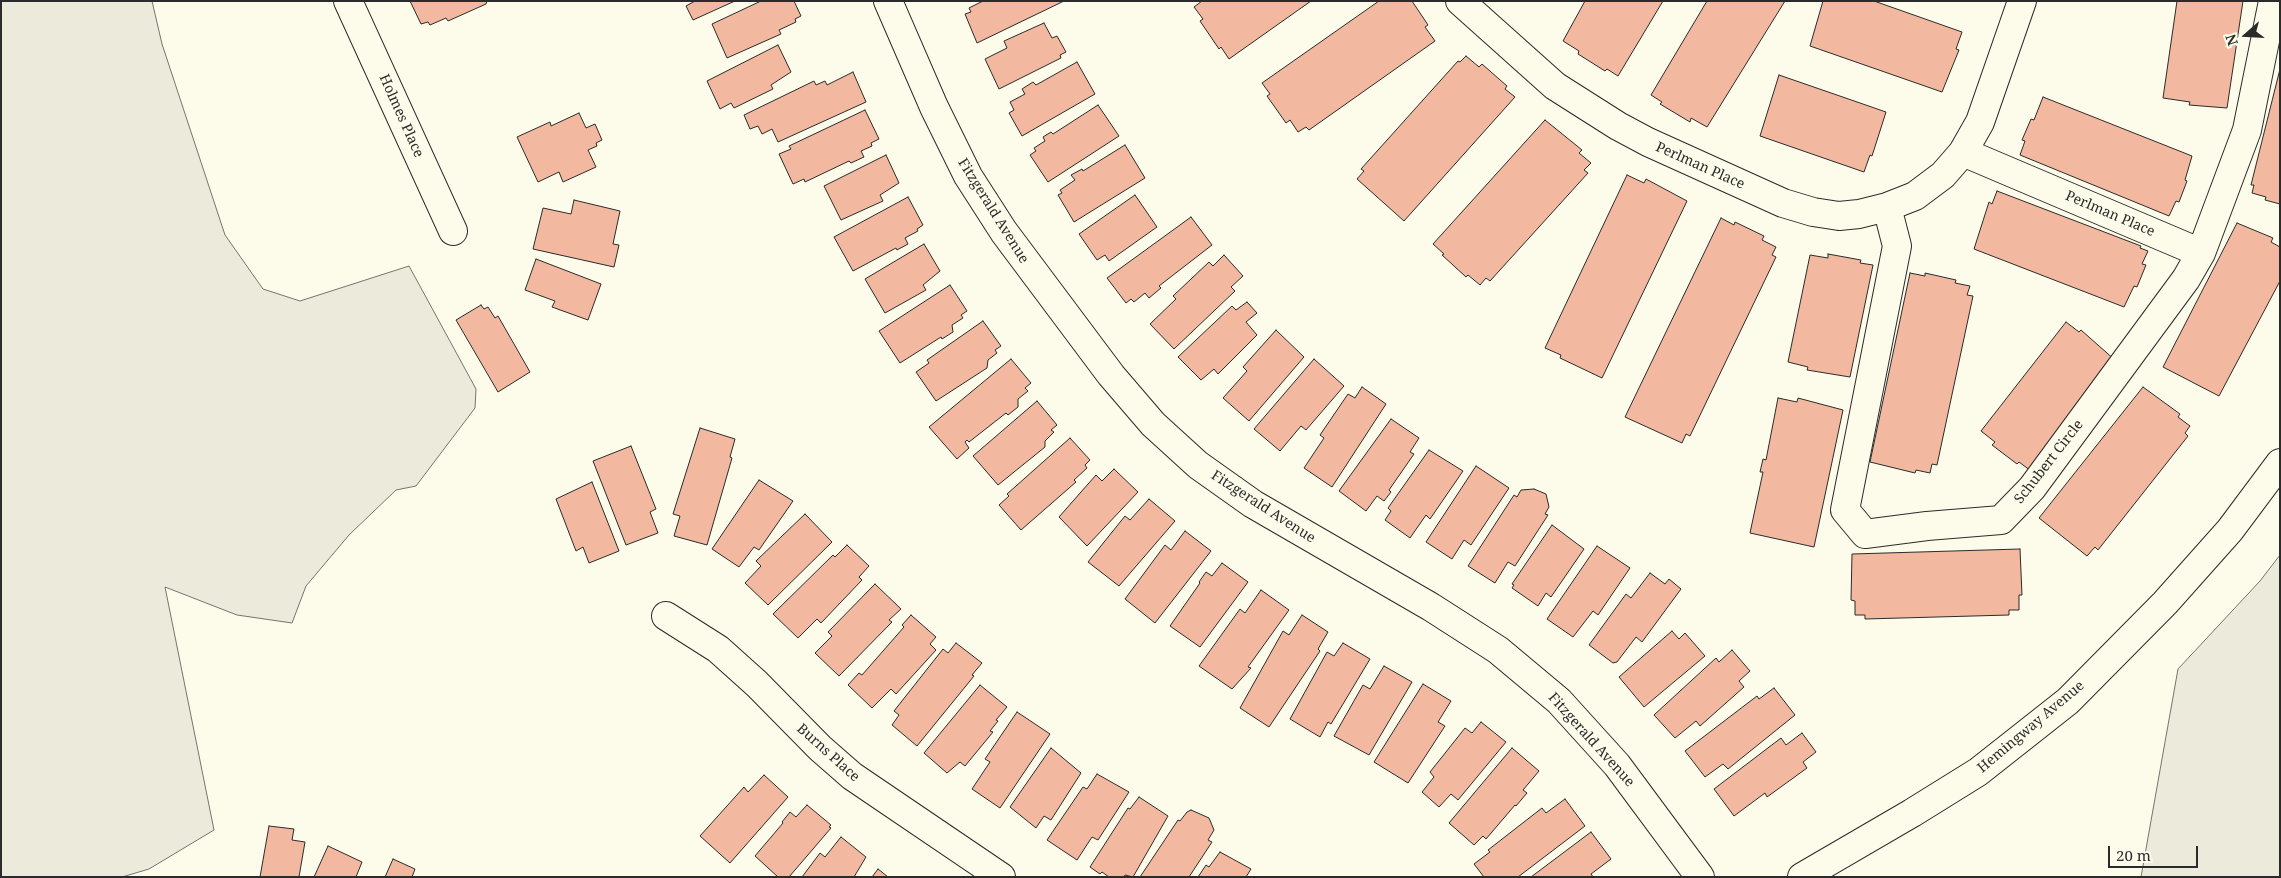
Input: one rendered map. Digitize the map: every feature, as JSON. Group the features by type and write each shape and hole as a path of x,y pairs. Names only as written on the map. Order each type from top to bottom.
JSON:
{"street":[{"name":"Holmes Place","path":"348,1 453,231"},
{"name":"Fitzgerald Avenue","path":"888,1 934,107 968,176 1004,232 1111,375 1153,424 1198,465 1253,504 1431,607 1498,650 1559,702 1617,764 1700,877"},
{"name":"Perlman Place","path":"1460,1 1555,86 1648,142 1782,203 1813,212 1839,216 1858,214 1887,207 1915,196 1943,174 1963,152 1980,122 2022,1"},
{"name":"Schubert Circle","path":"1887,207 1897,246 1845,510 1865,534 1927,526 2001,520 2032,488 2186,279 2201,253 2247,130 2273,1"},
{"name":"Perlman Place","path":"1963,152 2201,253"},
{"name":"Hemingway Avenue","path":"1802,877 1978,772 2068,701 2172,596 2230,530 2280,463"},
{"name":"Burns Place","path":"666,616 718,649 757,684 820,748 852,776 1001,877"}],"shaded area":[{"path":"1,1 152,1 162,44 225,235 263,289 300,301 409,266 476,389 475,408 416,486 396,490 349,535 306,586 292,623 237,615 165,587 214,830 149,869 122,877 1,877"},
{"path":"2280,555 2280,877 2141,877 2178,669 2260,581"}],"building":[{"path":"410,1 487,1 486,4 448,21 446,18 430,25 428,22 421,24"},
{"path":"695,1 735,1 693,20 686,6"},
{"path":"761,1 794,1 801,16 795,19 796,22 779,30 781,34 727,58 712,24"},
{"path":"983,1 1064,1 977,43 965,14 971,12 969,8"},
{"path":"1202,1 1311,1 1229,59 1221,47 1219,49 1200,21 1203,19 1194,7"},
{"path":"1379,1 1412,1 1428,25 1425,27 1435,41 1309,130 1306,127 1298,132 1290,120 1286,123 1267,96 1270,94 1262,83"},
{"path":"1585,1 1663,1 1618,76 1607,69 1605,71 1578,54 1579,51 1563,41"},
{"path":"1707,1 1785,1 1707,127 1691,118 1690,122 1660,104 1662,102 1651,95"},
{"path":"1823,1 1874,1 1962,32 1956,49 1959,50 1942,92 1810,46"},
{"path":"2177,1 2243,1 2227,108 2189,105 2190,102 2163,98"},
{"path":"1044,23 1052,38 1057,36 1066,52 1060,55 1061,58 999,89 985,59 1007,48 1004,41"},
{"path":"778,45 791,72 771,85 773,89 734,108 731,103 720,109 707,81"},
{"path":"1466,56 1479,67 1482,64 1507,86 1505,89 1515,97 1404,221 1357,179 1364,171 1361,169 1458,61 1460,62"},
{"path":"1077,62 1095,94 1022,136 1009,113 1014,110 1010,102 1025,94 1022,89 1033,82 1036,85"},
{"path":"2280,69 2280,204 2265,200 2266,197 2252,193 2254,185 2251,185"},
{"path":"853,72 866,102 778,142 772,129 762,134 758,126 750,129 744,115 814,81 816,85 825,81 827,85"},
{"path":"1779,75 1886,112 1872,156 1870,155 1864,172 1760,136"},
{"path":"2043,97 2192,156 2185,180 2187,181 2179,202 2176,201 2169,216 2020,155 2025,141 2022,140 2031,119 2034,120"},
{"path":"1098,105 1119,136 1048,182 1030,155 1036,151 1034,148 1045,141 1043,137 1051,132 1053,134"},
{"path":"865,110 879,139 871,143 872,146 861,151 864,157 851,163 849,161 805,182 804,179 793,184 779,154 791,149 789,146"},
{"path":"579,113 586,128 595,124 602,140 596,143 597,146 588,150 596,167 563,182 559,172 538,182 517,137 550,122 551,126"},
{"path":"1545,120 1582,150 1579,153 1591,163 1584,170 1588,173 1490,281 1486,278 1480,285 1468,275 1466,277 1433,244"},
{"path":"1125,145 1145,178 1074,222 1058,195 1062,193 1060,190 1075,180 1071,175 1082,169 1083,171"},
{"path":"886,155 899,183 880,195 883,201 841,220 824,186"},
{"path":"1627,175 1644,183 1646,179 1687,201 1602,378 1560,358 1561,355 1545,348"},
{"path":"1997,191 2141,246 2140,248 2148,251 2142,264 2146,265 2137,287 2134,286 2124,307 1974,249 1989,202 1992,204"},
{"path":"1135,195 1157,227 1109,261 1105,255 1097,260 1079,234"},
{"path":"908,197 923,225 917,229 918,231 905,238 908,244 897,250 896,248 853,271 834,237"},
{"path":"574,200 620,211 613,244 619,245 614,267 533,249 543,208 571,214"},
{"path":"1191,217 1212,245 1159,286 1161,288 1149,298 1145,293 1134,302 1131,299 1126,303 1107,278"},
{"path":"1721,218 1734,225 1735,222 1764,236 1762,240 1776,247 1772,255 1776,257 1690,436 1686,434 1682,443 1625,417"},
{"path":"2237,223 2273,238 2271,242 2280,247 2280,281 2219,396 2163,367"},
{"path":"924,244 940,271 923,285 926,290 885,313 865,279"},
{"path":"1828,254 1861,260 1860,263 1873,265 1850,377 1807,370 1808,367 1788,362 1810,255 1828,258"},
{"path":"1224,255 1243,276 1231,287 1235,291 1174,349 1150,324 1176,299 1173,296 1209,262 1213,266"},
{"path":"536,259 601,284 588,320 552,307 555,301 525,290"},
{"path":"1910,273 1925,276 1925,273 1956,280 1955,283 1970,286 1967,295 1973,296 1937,465 1932,464 1930,473 1916,470 1915,473 1870,462"},
{"path":"950,285 967,311 961,315 963,318 952,325 953,332 942,339 941,337 900,363 879,331"},
{"path":"1247,302 1257,313 1246,322 1257,335 1218,374 1214,369 1201,380 1178,357 1232,306 1236,310"},
{"path":"481,305 484,309 488,307 495,318 498,316 530,372 498,392 456,320"},
{"path":"983,321 1001,346 995,350 997,353 988,360 987,368 936,401 916,372 929,363 927,360"},
{"path":"2066,322 2079,332 2081,330 2116,361 2031,471 2019,462 2017,464 1992,445 1995,442 1981,431"},
{"path":"1276,330 1304,357 1249,421 1223,398 1247,371 1243,367"},
{"path":"1011,359 1031,383 1025,388 1028,391 1018,399 1018,407 1008,415 1006,413 969,442 967,440 965,442 969,448 957,459 929,427"},
{"path":"1314,359 1344,386 1306,430 1301,426 1280,451 1254,429"},
{"path":"1362,387 1386,404 1332,487 1304,468 1324,438 1320,435 1348,394 1355,398"},
{"path":"2143,387 2180,414 2178,417 2190,426 2185,433 2188,436 2098,550 2095,547 2087,556 2039,518"},
{"path":"1778,398 1797,402 1798,398 1843,410 1814,547 1750,533 1763,472 1760,472 1763,459 1766,460"},
{"path":"1037,401 1057,425 1051,430 1054,432 1045,441 1045,447 998,485 973,456"},
{"path":"1391,419 1419,438 1410,452 1414,454 1389,490 1391,492 1384,501 1377,496 1366,511 1339,491"},
{"path":"700,428 735,439 730,457 732,458 707,545 674,536 680,516 673,514"},
{"path":"1070,438 1090,460 1085,465 1087,468 1074,480 1076,482 1021,530 999,505 1009,496 1007,494"},
{"path":"631,446 656,509 650,512 658,533 626,545 593,461"},
{"path":"1429,450 1463,471 1430,519 1426,515 1410,538 1385,520 1391,511 1388,508"},
{"path":"1476,466 1509,488 1471,545 1464,540 1452,559 1426,542"},
{"path":"1114,469 1138,492 1087,546 1059,517 1096,475 1102,481"},
{"path":"759,480 793,501 759,550 754,547 739,567 712,549"},
{"path":"592,482 619,551 589,563 583,547 576,551 556,499"},
{"path":"1534,489 1546,494 1549,507 1545,514 1548,515 1515,566 1508,562 1495,583 1468,566 1514,495 1517,497 1521,490"},
{"path":"1149,499 1175,521 1119,586 1088,562 1125,516 1130,520"},
{"path":"805,514 832,542 768,605 745,583 761,566 756,561"},
{"path":"1552,525 1584,549 1551,597 1546,593 1538,606 1512,588 1514,585 1512,584"},
{"path":"1185,531 1211,551 1155,623 1125,599 1165,545 1171,550"},
{"path":"847,545 869,566 859,577 862,580 821,623 817,619 798,638 773,614 833,555 835,557"},
{"path":"1597,546 1630,568 1598,615 1593,611 1573,637 1547,619"},
{"path":"2020,549 2022,595 2019,595 2019,610 2009,610 2009,615 1865,619 1865,615 1855,615 1855,601 1851,600 1852,554"},
{"path":"1222,563 1248,582 1200,647 1170,626 1206,572 1212,576"},
{"path":"1650,573 1665,584 1669,579 1681,589 1642,642 1636,637 1617,662 1613,663 1589,645 1626,594 1631,598"},
{"path":"875,584 901,609 889,620 892,622 839,676 815,653 832,636 828,632"},
{"path":"1261,590 1289,610 1248,667 1251,668 1232,689 1199,666 1240,609 1245,613"},
{"path":"911,615 936,637 930,644 936,650 896,694 891,689 872,708 848,685 859,673 862,675 904,627 902,625"},
{"path":"1302,615 1328,632 1318,649 1320,651 1269,727 1240,708 1283,631 1289,635"},
{"path":"1672,631 1679,639 1685,633 1705,656 1644,707 1619,677"},
{"path":"956,643 982,663 972,675 974,676 917,746 892,725 899,715 894,711 943,649 948,653"},
{"path":"1343,643 1370,659 1331,724 1328,722 1320,737 1290,719 1327,652 1334,656"},
{"path":"1732,650 1750,671 1739,681 1744,687 1700,726 1696,721 1675,738 1654,715 1716,658 1719,662"},
{"path":"1384,666 1412,682 1369,755 1334,736 1363,685 1370,689"},
{"path":"1423,684 1451,701 1438,722 1445,726 1408,783 1374,762"},
{"path":"980,685 1007,707 996,720 998,721 990,731 993,732 965,766 960,762 947,773 924,753"},
{"path":"1774,688 1795,715 1728,769 1723,764 1705,777 1685,751 1757,696 1759,699"},
{"path":"1017,712 1050,734 1000,808 972,789 990,762 985,759"},
{"path":"1481,722 1506,742 1458,800 1451,794 1439,807 1422,792 1434,777 1430,772 1465,728 1472,733"},
{"path":"1802,733 1816,752 1803,762 1807,768 1767,797 1765,793 1734,816 1714,789 1781,738 1786,745"},
{"path":"1051,748 1081,773 1051,820 1044,816 1036,828 1010,807"},
{"path":"1512,748 1539,771 1523,790 1527,793 1516,806 1486,839 1483,836 1474,845 1449,823"},
{"path":"1097,774 1129,792 1098,840 1092,837 1077,860 1047,840 1083,787 1087,789"},
{"path":"764,775 788,797 730,863 700,836 744,787 748,792"},
{"path":"1139,797 1168,816 1133,877 1125,875 1124,877 1109,877 1102,872 1100,874 1090,867 1128,808 1130,809"},
{"path":"1565,799 1585,826 1518,877 1484,877 1474,864 1490,852 1488,850 1542,808 1546,813"},
{"path":"807,805 831,825 829,827 831,828 789,877 778,877 755,856 790,812 796,817"},
{"path":"1191,810 1209,818 1214,830 1208,840 1212,842 1189,877 1140,877 1178,820 1180,821"},
{"path":"269,826 294,829 292,840 305,842 299,877 260,877"},
{"path":"1591,832 1611,859 1591,874 1593,877 1531,877"},
{"path":"841,837 866,857 854,877 802,877 820,853 825,857"},
{"path":"328,846 362,862 356,877 314,877"},
{"path":"1220,852 1251,869 1246,877 1198,877 1206,865 1209,867"},
{"path":"393,859 415,869 412,877 385,877"},
{"path":"878,869 888,877 872,877"}]}
